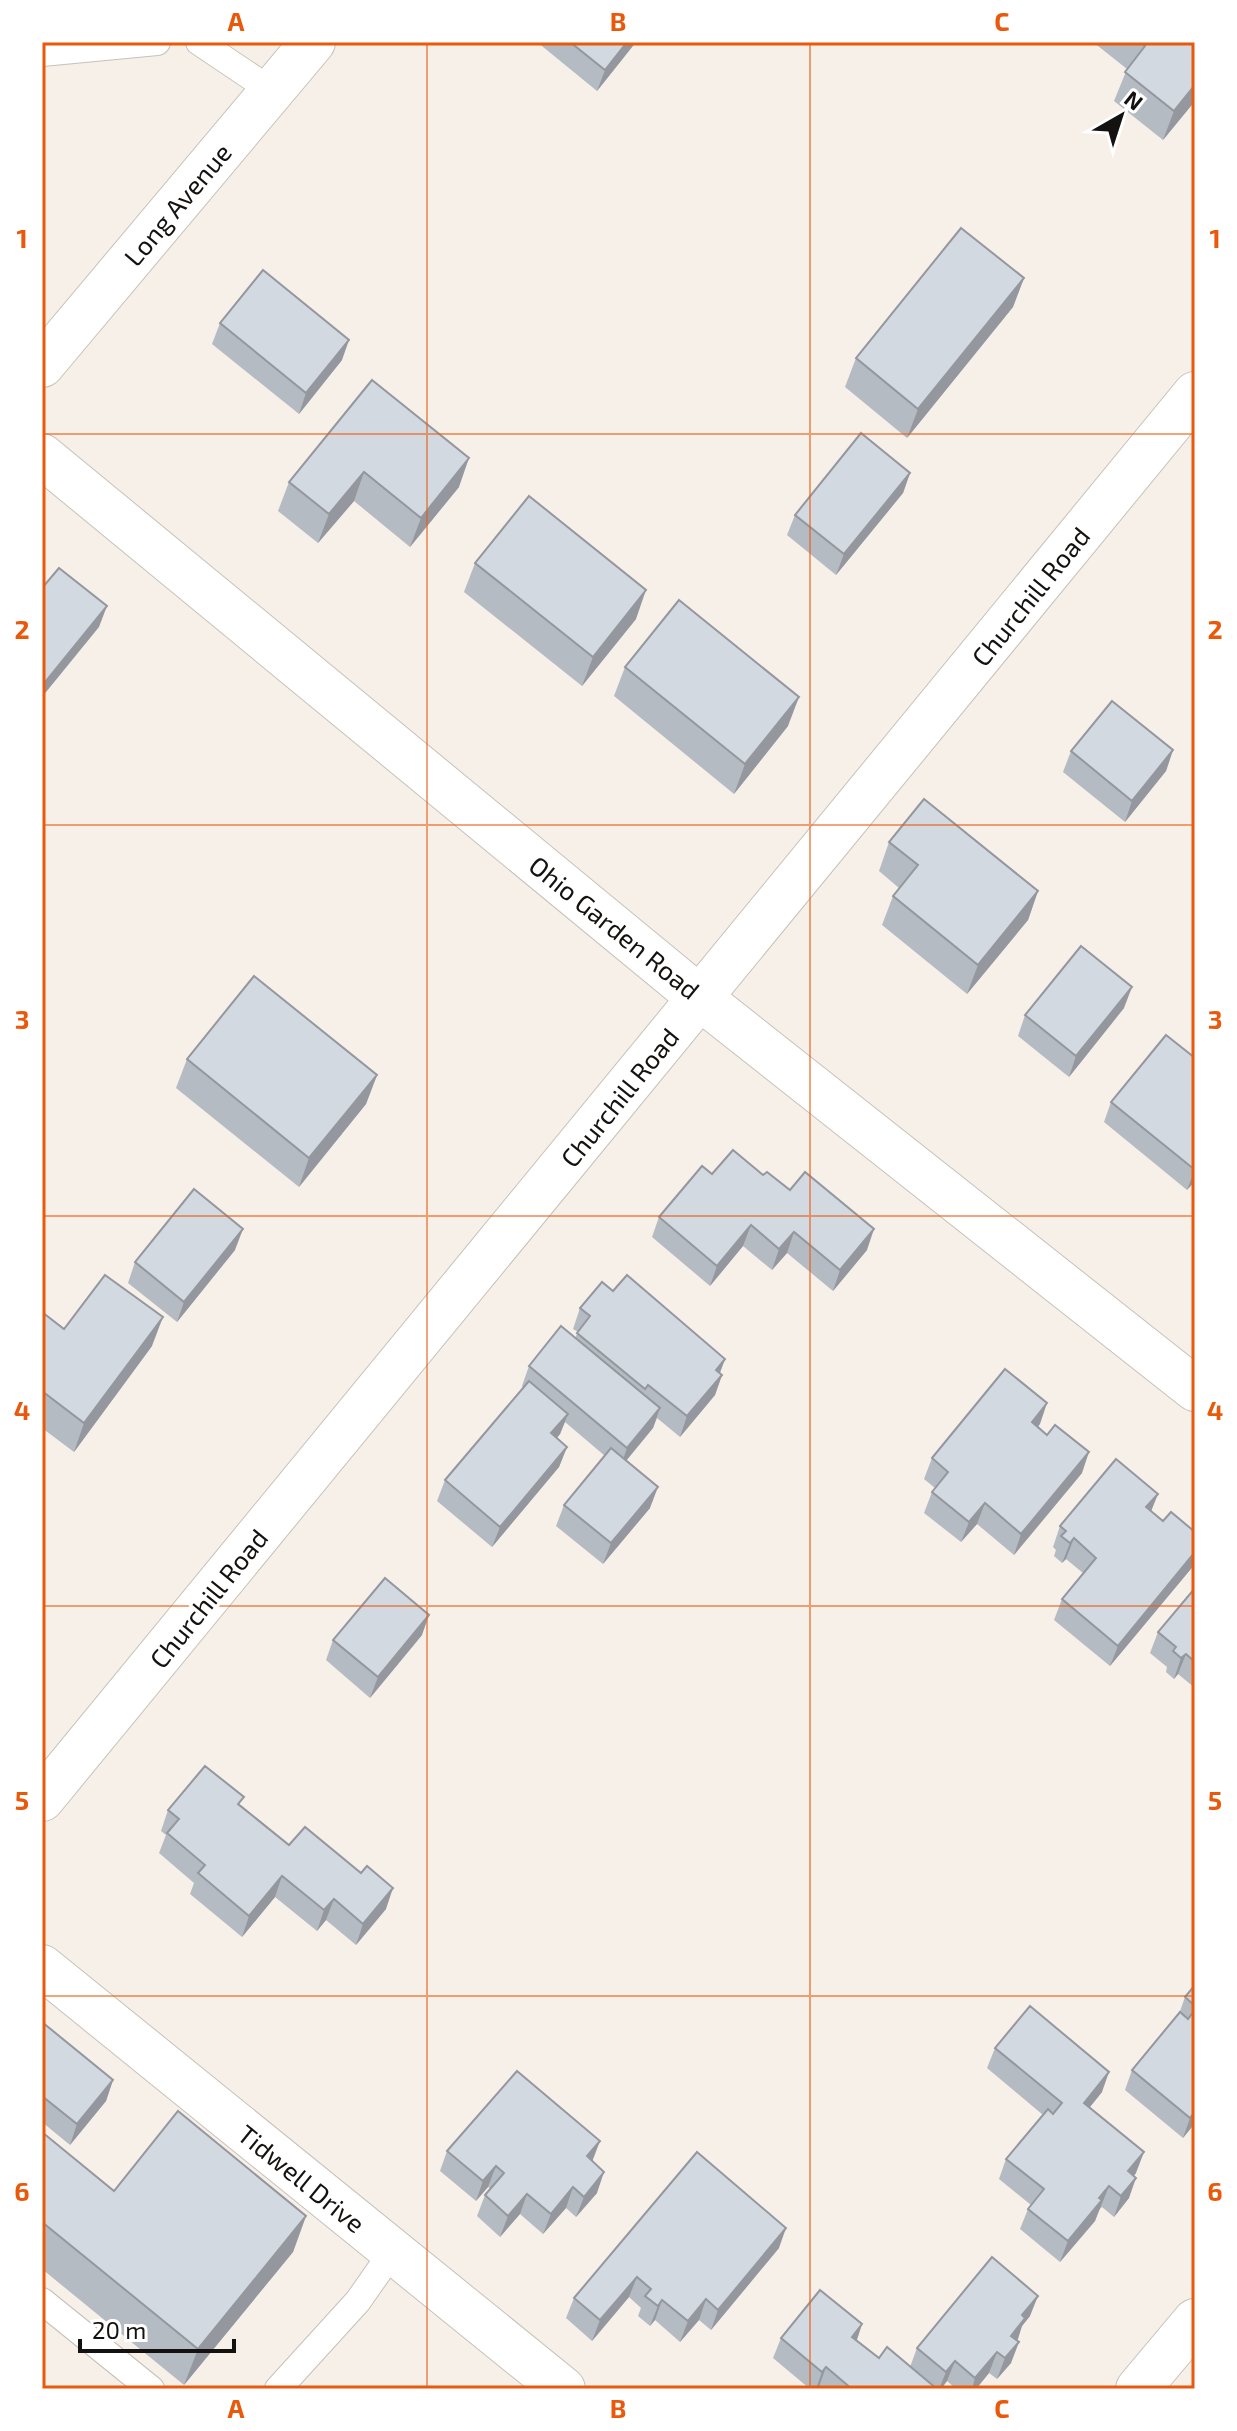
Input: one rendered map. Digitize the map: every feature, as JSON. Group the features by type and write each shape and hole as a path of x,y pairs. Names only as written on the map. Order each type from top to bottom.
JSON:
{"street":[{"name":"Long Avenue","path":"42,365 313,42"},
{"name":"Churchill Road","path":"42,1799 1195,394"},
{"name":"Ohio Garden Road","path":"42,456 700,998 1195,1389"},
{"name":"Tidwell Drive","path":"42,1967 563,2389"},
{"path":"1138,2389 1195,2321"}],"lane":[{"path":"42,53 157,42"},
{"path":"199,42 272,91"},
{"path":"278,2389 358,2301 393,2251"},
{"path":"42,2301 151,2389"}],"building":[{"path":"570,42 627,42 605,70"},
{"path":"1140,42 1195,42 1195,85 1174,111 1125,72 1145,46"},
{"path":"961,228 1024,278 918,409 856,358"},
{"path":"263,270 349,340 306,393 220,323"},
{"path":"372,380 469,458 421,518 364,472 329,514 289,482"},
{"path":"861,433 910,473 844,554 795,515"},
{"path":"529,496 646,590 593,657 475,563"},
{"path":"59,568 107,606 42,686 42,588"},
{"path":"679,600 799,697 745,764 625,667"},
{"path":"1112,701 1173,750 1132,801 1071,751"},
{"path":"924,799 1038,891 978,965 893,896 918,865 889,842"},
{"path":"1081,946 1132,987 1076,1056 1025,1015"},
{"path":"254,976 377,1075 309,1158 187,1059"},
{"path":"1166,1035 1195,1058 1195,1170 1111,1102"},
{"path":"733,1150 763,1175 767,1172 790,1190 805,1172 874,1229 840,1270 794,1232 779,1249 751,1225 717,1266 659,1217 702,1166 712,1174"},
{"path":"194,1189 243,1229 184,1302 135,1262"},
{"path":"105,1275 163,1317 84,1423 42,1391 42,1312 64,1329"},
{"path":"627,1275 725,1359 716,1370 722,1375 687,1416 648,1385 645,1389 577,1333 590,1316 580,1308 602,1282 613,1291"},
{"path":"561,1326 660,1408 627,1448 529,1366"},
{"path":"1005,1369 1047,1403 1032,1422 1047,1435 1055,1425 1089,1452 1021,1534 985,1503 969,1522 932,1492 948,1472 932,1458"},
{"path":"529,1381 568,1414 551,1433 567,1447 500,1527 445,1480"},
{"path":"611,1448 658,1487 611,1543 564,1505"},
{"path":"1116,1459 1158,1494 1146,1507 1163,1521 1171,1512 1195,1532 1195,1552 1118,1646 1062,1599 1096,1558 1074,1538 1070,1543 1061,1536 1066,1531 1060,1526"},
{"path":"385,1578 429,1615 378,1677 333,1640"},
{"path":"1195,1588 1195,1662 1186,1654 1181,1658 1173,1651 1176,1647 1158,1632"},
{"path":"205,1766 244,1797 238,1804 289,1845 305,1827 361,1873 367,1866 393,1888 363,1924 334,1899 324,1910 282,1876 249,1916 198,1873 205,1865 167,1833 179,1819 168,1810"},
{"path":"1195,1985 1195,2006 1185,1997"},
{"path":"1030,2006 1109,2072 1084,2103 1144,2152 1128,2171 1136,2178 1121,2196 1109,2186 1099,2198 1102,2200 1068,2241 1028,2209 1044,2189 1006,2159 1048,2109 1053,2114 1062,2103 995,2048"},
{"path":"1195,2010 1195,2112 1190,2118 1132,2070 1180,2012 1188,2019"},
{"path":"42,2022 113,2080 77,2124 42,2096"},
{"path":"517,2071 600,2141 587,2156 604,2172 584,2197 573,2187 551,2214 527,2194 508,2216 485,2195 504,2173 496,2166 483,2181 447,2151"},
{"path":"178,2111 306,2216 198,2349 42,2222 42,2132 114,2191"},
{"path":"697,2152 786,2228 718,2310 706,2299 688,2321 662,2300 658,2306 645,2296 651,2289 637,2277 600,2320 574,2298"},
{"path":"992,2257 1038,2296 1022,2315 1025,2318 1011,2336 1019,2342 1005,2358 997,2352 975,2378 955,2361 946,2372 917,2348"},
{"path":"820,2290 862,2324 852,2337 879,2358 887,2347 937,2389 852,2389 826,2367 822,2372 781,2338"}]}
